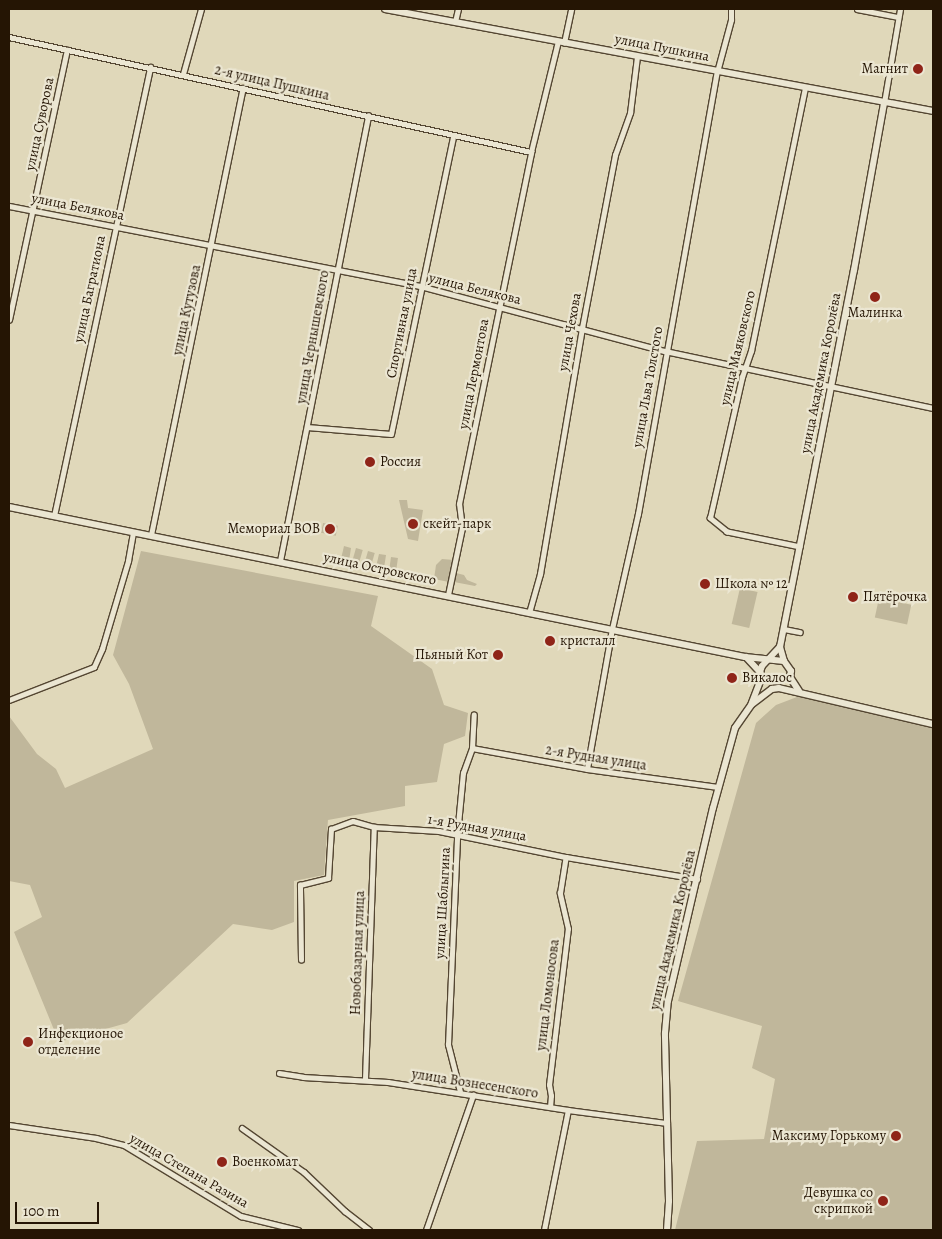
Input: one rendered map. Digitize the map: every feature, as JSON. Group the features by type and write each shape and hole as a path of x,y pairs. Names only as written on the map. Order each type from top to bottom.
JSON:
{"street":[{"path":"183,74 201,9"},
{"name":"улица Пушкина","path":"385,9 933,111"},
{"path":"455,22 458,9"},
{"name":"улица Лермонтова","path":"448,595 462,528 459,504 531,152 571,9"},
{"name":"улица Льва Толстого","path":"587,769 612,629 638,514 717,72 731,20 731,9"},
{"path":"857,9 898,17"},
{"path":"884,103 900,9"},
{"name":"2-я улица Пушкина","path":"9,37 531,152"},
{"name":"улица Суворова","path":"9,320 67,50"},
{"name":"улица Чехова","path":"530,612 540,574 582,328 615,155 630,113 637,56"},
{"name":"улица Багратиона","path":"54,516 150,67"},
{"name":"улица Кутузова","path":"151,536 243,88"},
{"name":"улица Маяковского","path":"800,547 727,532 710,518 751,351 805,88"},
{"name":"улица Академика Королёва","path":"780,647 884,103"},
{"name":"улица Чернышевского","path":"280,561 336,269 368,116"},
{"name":"Спортивная улица","path":"307,427 391,434 420,286 453,136"},
{"name":"улица Белякова","path":"9,206 420,286 745,370 933,408"},
{"name":"улица Островского","path":"9,507 745,657 768,660"},
{"path":"9,700 94,667 105,640 128,561 134,532"},
{"path":"784,629 800,632"},
{"path":"752,704 760,676 768,660 780,647"},
{"path":"780,647 784,661 788,665 790,677 798,691"},
{"path":"745,657 760,676 776,689 798,691 933,724"},
{"path":"768,660 784,661"},
{"path":"752,704 776,689 790,677"},
{"name":"улица Академика Королёва","path":"667,1230 669,1201 665,1033 668,1001 718,787 734,728 752,704"},
{"name":"улица Шаблыгина","path":"460,1092 448,1045 458,835 463,773 472,748 474,716"},
{"name":"2-я Рудная улица","path":"472,748 587,769 718,787"},
{"name":"1-я Рудная улица","path":"301,960 300,885 328,878 331,828 352,821 374,827 439,831 566,857 697,880"},
{"name":"Новобазарная улица","path":"365,1079 374,827"},
{"name":"улица Ломоносова","path":"550,1107 551,1096 548,1085 568,929 560,893 566,857"},
{"name":"улица Вознесенского","path":"278,1073 303,1077 365,1079 667,1123"},
{"path":"426,1230 473,1095"},
{"path":"544,1230 568,1110"},
{"name":"улица Степана Разина","path":"9,1125 96,1138 124,1146 241,1216 298,1230"},
{"path":"242,1128 304,1172 345,1211 370,1230"}],"shaded area":[{"name":"скейт-парк","path":"399,500 407,500 408,508 423,510 418,541 408,539"},
{"path":"323,523 338,526 336,536 321,533"},
{"path":"344,546 351,548 349,561 341,559"},
{"path":"356,548 363,550 359,563 352,561"},
{"path":"141,551 378,596 371,626 432,669 444,705 468,713 465,736 444,744 437,782 405,786 405,806 328,820 324,875 294,881 294,922 272,930 233,924 127,1023 59,1042 14,932 42,917 30,885 9,881 9,716 37,754 56,769 65,788 153,749 129,684 113,655"},
{"path":"368,551 375,553 371,565 364,563"},
{"path":"379,554 386,555 384,568 376,567"},
{"path":"391,557 398,558 396,571 389,570"},
{"path":"442,559 454,560 449,582 434,579 436,565"},
{"path":"456,573 464,575 467,580 477,584 475,586 454,582"},
{"path":"740,588 758,592 749,628 732,624"},
{"path":"879,598 911,605 907,624 875,618"},
{"path":"801,692 933,724 933,1230 675,1230 697,1141 764,1139 775,1079 752,1068 762,1026 678,1001 756,723 776,705 797,697"}],"place":[{"name":"Магнит","path":"918,69"},
{"name":"Малинка","path":"875,297"},
{"name":"Россия","path":"370,462"},
{"name":"скейт-парк","path":"413,524"},
{"name":"Мемориал ВОВ","path":"330,529"},
{"name":"Школа № 12","path":"705,584"},
{"name":"Пятёрочка","path":"853,597"},
{"name":"кристалл","path":"550,641"},
{"name":"Пьяный Кот","path":"498,655"},
{"name":"Викалос","path":"732,678"},
{"name":"Инфекционое отделение","path":"28,1042"},
{"name":"Максиму Горькому","path":"896,1136"},
{"name":"Военкомат","path":"222,1162"},
{"name":"Девушка со скрипкой","path":"883,1201"}]}
